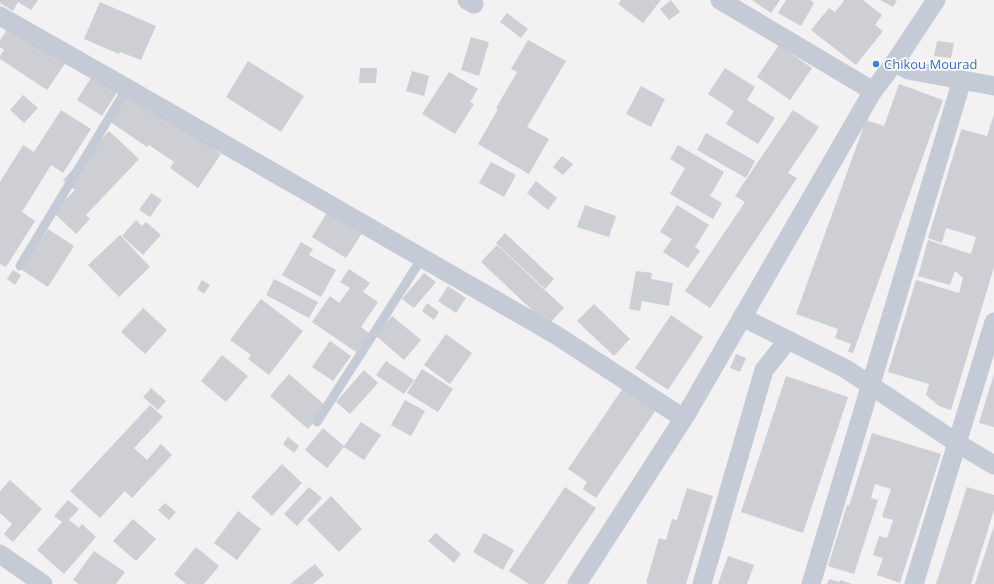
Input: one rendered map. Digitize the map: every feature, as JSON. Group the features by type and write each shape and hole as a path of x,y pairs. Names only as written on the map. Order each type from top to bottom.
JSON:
{"street":[{"path":"720,0 873,91"},
{"path":"577,584 683,418 873,91 895,62 936,0"},
{"path":"0,16 556,335 683,418"},
{"path":"895,62 908,70 994,86"},
{"path":"811,584 962,80"},
{"path":"742,317 846,369 957,443 994,465"},
{"path":"914,584 994,322"},
{"path":"702,584 764,370 788,340"},
{"path":"0,554 42,584"}],"lane":[{"path":"20,266 127,88"},
{"path":"317,422 422,258"}],"building":[{"path":"0,0 38,0 31,10 18,2 13,11 0,3"},
{"path":"621,0 661,0 643,23 618,4"},
{"path":"671,0 680,12 669,20 660,9"},
{"path":"752,0 780,0 771,13"},
{"path":"786,0 810,0 814,3 801,26 778,13"},
{"path":"843,0 863,0 882,15 875,25 883,31 856,65 811,30 829,8 835,12 844,1"},
{"path":"880,0 897,0 893,7"},
{"path":"100,2 156,26 141,60 120,52 119,54 84,39"},
{"path":"507,13 528,29 521,38 500,22"},
{"path":"15,18 71,55 47,90 0,59 0,56 4,50 0,47 0,40"},
{"path":"471,37 489,42 479,76 461,70"},
{"path":"528,40 566,61 527,127 549,139 529,174 478,144 498,109 496,108 517,72 511,69"},
{"path":"937,41 954,43 951,58 934,56"},
{"path":"779,45 812,68 790,100 757,77"},
{"path":"248,61 304,96 281,132 226,97"},
{"path":"360,68 377,68 376,83 359,83"},
{"path":"725,68 755,87 747,100 775,118 758,144 726,124 734,111 708,94"},
{"path":"96,70 121,86 102,116 77,100"},
{"path":"412,71 429,76 424,96 406,91"},
{"path":"449,72 478,89 470,102 474,104 455,134 422,114"},
{"path":"899,84 943,100 853,353 848,352 851,344 835,338 838,329 796,314 866,120 884,126"},
{"path":"641,86 665,99 651,127 626,114"},
{"path":"129,92 221,154 198,188 170,168 174,162 149,145 147,147 109,121"},
{"path":"23,95 38,108 24,123 10,110"},
{"path":"61,110 91,129 63,173 51,165 22,212 35,221 6,267 0,264 0,182 23,145 34,152"},
{"path":"793,110 819,127 788,173 797,178 710,308 685,291 745,202 735,196"},
{"path":"994,114 994,267 951,410 939,406 926,395 929,384 888,372 916,280 959,293 963,278 955,271 950,285 918,276 928,240 971,254 976,237 946,228 942,243 928,238 961,129 987,136"},
{"path":"109,131 139,159 86,215 90,219 76,234 53,212 75,190 63,180"},
{"path":"706,133 755,161 746,178 697,150"},
{"path":"678,145 724,172 710,196 722,203 713,219 670,194 685,168 670,159"},
{"path":"562,156 573,164 563,175 553,167"},
{"path":"491,162 516,175 504,197 479,183"},
{"path":"536,181 557,198 548,210 527,193"},
{"path":"151,193 162,200 150,217 139,210"},
{"path":"585,205 616,216 609,237 577,227"},
{"path":"677,205 709,225 695,247 700,251 688,268 663,252 672,239 660,232"},
{"path":"331,206 366,227 346,258 312,237"},
{"path":"136,220 142,226 146,222 161,235 143,255 122,236"},
{"path":"48,229 74,246 48,287 22,270"},
{"path":"505,233 554,279 545,289 496,243"},
{"path":"120,235 150,267 119,297 88,265"},
{"path":"301,242 313,249 309,255 336,270 321,297 282,275"},
{"path":"497,245 564,308 548,325 481,262"},
{"path":"349,269 370,283 363,292 378,302 361,327 369,333 356,352 312,322 330,296 339,303 350,288 340,282"},
{"path":"13,270 21,275 15,285 7,279"},
{"path":"636,271 652,273 651,279 673,283 669,306 642,301 640,311 629,309"},
{"path":"424,273 436,282 414,308 402,299"},
{"path":"274,279 318,302 309,318 266,295"},
{"path":"202,280 210,285 204,294 197,289"},
{"path":"448,286 466,298 456,313 438,301"},
{"path":"261,299 303,331 269,375 248,359 251,355 230,340"},
{"path":"427,303 439,312 434,320 422,311"},
{"path":"594,304 630,339 614,356 577,321"},
{"path":"143,308 167,330 145,354 121,332"},
{"path":"671,315 703,337 668,390 635,368"},
{"path":"392,316 421,340 404,360 375,335"},
{"path":"446,334 472,353 450,384 424,365"},
{"path":"330,341 351,356 333,381 312,367"},
{"path":"736,354 746,358 740,372 730,368"},
{"path":"222,355 248,376 226,402 201,381"},
{"path":"386,361 414,380 404,394 376,375"},
{"path":"422,369 453,389 438,412 407,393"},
{"path":"364,370 378,383 350,414 336,402"},
{"path":"289,374 327,407 308,429 270,396"},
{"path":"994,374 994,427 979,423"},
{"path":"786,376 848,397 803,533 741,512"},
{"path":"625,385 658,407 596,498 583,489 587,482 568,469"},
{"path":"151,388 166,401 158,410 143,397"},
{"path":"405,400 425,411 411,436 391,425"},
{"path":"150,405 163,417 134,448 147,460 161,444 172,455 132,498 125,491 100,518 70,491"},
{"path":"361,422 381,435 364,460 344,447 327,468 305,450 323,428 344,446"},
{"path":"872,433 941,454 900,583 877,575 883,558 873,555 879,536 887,538 893,520 882,517 891,489 875,484 871,498 878,500 854,574 828,566"},
{"path":"288,437 299,446 294,453 283,444"},
{"path":"282,464 302,483 272,516 251,497"},
{"path":"10,480 42,509 13,542 4,534 12,524 0,513 0,491"},
{"path":"309,487 322,498 297,526 284,514"},
{"path":"565,487 596,508 544,584 529,584 509,571"},
{"path":"967,487 994,495 994,510 971,584 936,584"},
{"path":"687,488 713,496 686,584 646,583 659,538 666,540 672,519 677,520"},
{"path":"331,496 362,529 339,552 307,520"},
{"path":"68,500 79,509 69,520 79,528 82,524 96,537 64,574 37,550 62,522 54,516"},
{"path":"165,503 176,512 169,520 158,510"},
{"path":"238,511 261,529 237,560 214,543"},
{"path":"133,519 156,539 136,561 113,541"},
{"path":"994,526 994,584 975,584"},
{"path":"436,533 461,554 454,563 428,541"},
{"path":"484,533 514,550 503,570 473,552"},
{"path":"196,547 219,566 204,584 186,584 174,574"},
{"path":"94,551 125,572 116,584 79,584 73,580"},
{"path":"728,556 754,565 747,584 718,584"},
{"path":"315,564 324,575 313,584 290,584"},
{"path":"829,579 840,582 840,580 852,584 827,584"}],"place":[{"name":"Chikou Mourad","path":"876,64"}]}
